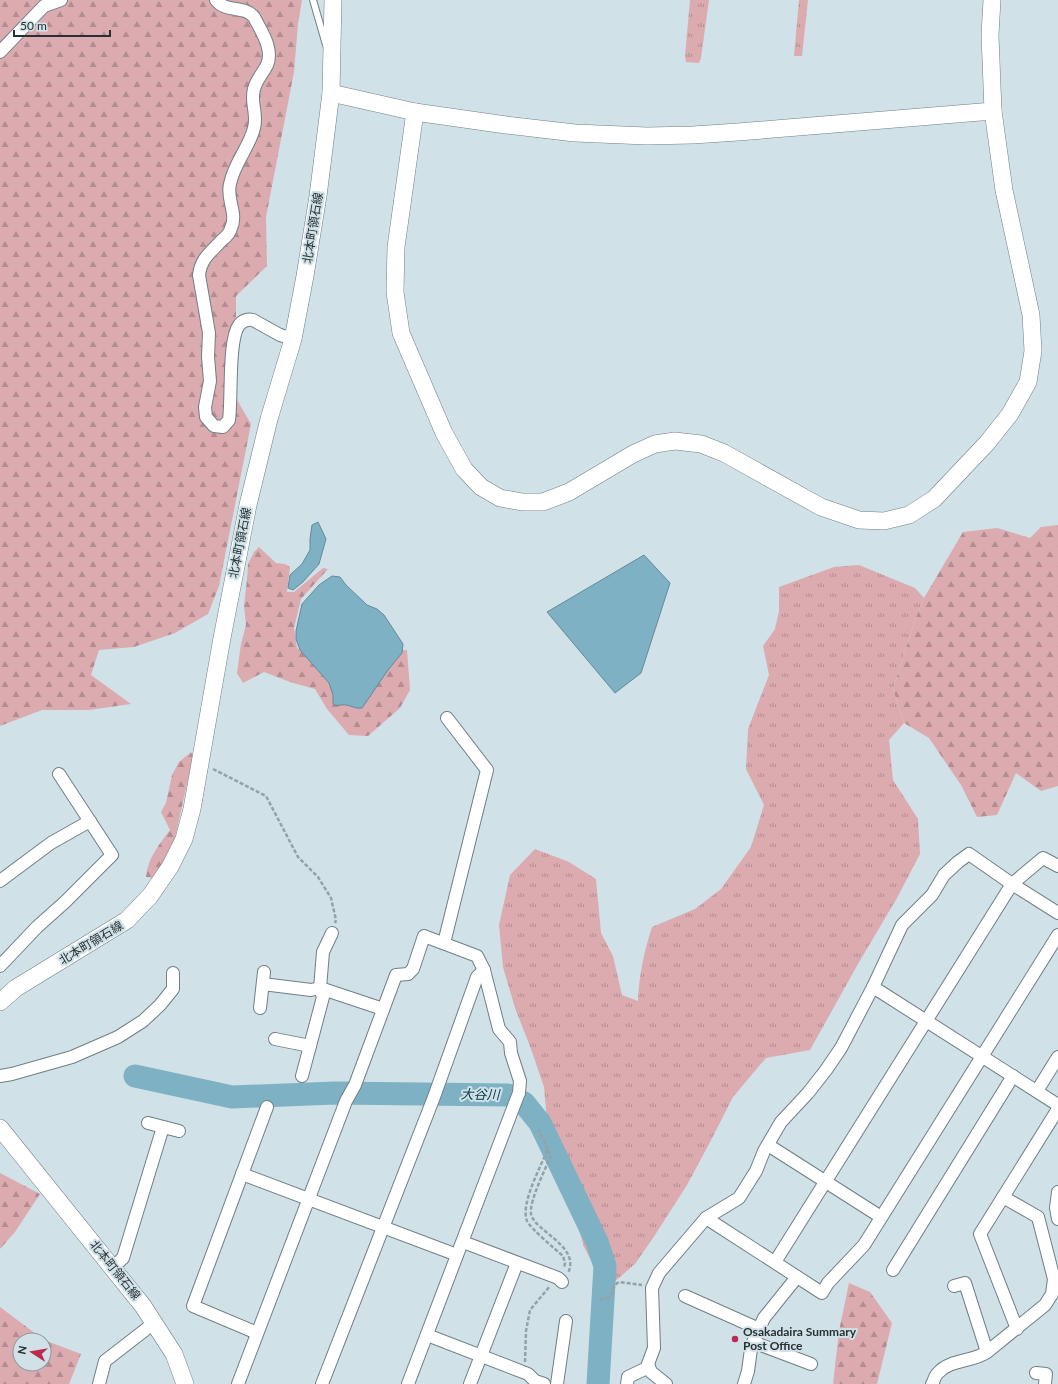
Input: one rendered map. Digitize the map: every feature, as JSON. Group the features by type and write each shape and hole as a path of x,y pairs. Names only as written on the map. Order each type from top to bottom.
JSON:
{"street":[{"path":"0,52 44,6 62,0"},
{"path":"216,0 220,5 227,8 245,10 251,13 268,47 270,55 254,89 252,99 256,116 253,133 236,165 229,186 234,222 230,232 200,266 199,275 209,333 208,357 210,381 205,407 206,417 214,426 223,427 229,420 233,341 239,325 245,320 253,320 280,335 293,339"},
{"name":"北本町領石線","path":"0,1002 16,988 128,920 150,896 170,867 184,839 192,809 222,638 248,505 269,419 293,339 305,276 317,204 331,94 333,0"},
{"path":"415,112 396,247 395,292 401,333 444,433 464,469 481,487 500,498 522,502 543,502 569,492 633,454 655,444 675,442 701,444 724,453 821,508 859,520 884,521 909,515 934,499 987,443 1010,414 1028,382 1034,351 1031,315 1004,190 993,111 990,35 992,0"},
{"path":"331,94 415,112 506,125 575,133 647,136 738,132 993,111"},
{"path":"444,943 487,770 447,718"},
{"path":"0,966 37,927 65,902 112,855 60,774"},
{"path":"0,881 51,843 90,820"},
{"path":"666,1384 651,1372 648,1364 654,1348 652,1288 659,1273 706,1218 739,1198 756,1171 781,1122 808,1093 841,1048 873,987 902,925 932,895 944,875 969,854 1012,884 1058,913"},
{"path":"775,1262 1012,884 1043,858 1058,866"},
{"path":"302,1076 323,997 320,988 323,952 332,933"},
{"path":"706,1218 822,1293 828,1283 864,1245 1058,935"},
{"path":"238,1384 346,1100 355,1085 396,975 408,974 413,969 424,936 477,956 484,970 499,1029 510,1042 511,1053 520,1081 517,1098 408,1384"},
{"path":"322,1384 435,1093 477,978 484,970"},
{"path":"0,1076 72,1057 118,1037 143,1021 160,1005 173,989 173,973"},
{"path":"260,1008 264,978 311,990 320,988 383,1009"},
{"path":"873,987 1058,1105"},
{"path":"275,1039 310,1046"},
{"path":"1037,1091 1058,1057"},
{"path":"893,1270 1013,1076"},
{"path":"257,1333 193,1306 268,1107"},
{"path":"1017,1329 980,1234 1058,1109"},
{"path":"148,1123 179,1131"},
{"path":"112,1268 123,1258 163,1127"},
{"name":"北本町領石線","path":"0,1128 143,1306 174,1354 185,1384"},
{"path":"768,1145 882,1217"},
{"path":"242,1174 457,1255"},
{"path":"1058,1192 1056,1208 1058,1218"},
{"path":"932,1384 937,1373 945,1368 987,1352 1045,1305 1052,1294 1055,1263 1038,1217 1003,1197"},
{"path":"463,1242 560,1280"},
{"path":"470,1384 517,1263"},
{"path":"744,1384 753,1342 758,1329 764,1318 797,1277"},
{"path":"954,1286 964,1283 987,1352"},
{"path":"685,1296 758,1329"},
{"path":"557,1384 566,1321"},
{"path":"99,1384 105,1361 154,1323"},
{"path":"426,1335 524,1372 535,1381 544,1384"},
{"path":"753,1342 811,1364"},
{"path":"627,1384 628,1377 649,1367"},
{"path":"1036,1373 1046,1374 1045,1384"}],"lane":[{"path":"313,0 331,63"}],"path":[{"path":"200,763 266,796 298,856 318,877 331,898 336,920 332,933"},
{"path":"524,1372 526,1331 530,1310 569,1271 570,1266 567,1254 561,1244 534,1221 531,1213 536,1191 551,1155 538,1129"},
{"path":"548,1150 529,1196 526,1214 530,1224 563,1256 565,1263 560,1280"},
{"path":"600,1299 608,1299 611,1296 616,1284 619,1282 643,1285 651,1278 656,1280"}],"green space":[{"path":"0,0 302,0 298,24 294,72 266,217 267,266 236,296 236,398 251,424 219,586 208,614 175,633 134,647 99,650 91,675 131,704 89,710 42,710 0,726"},
{"path":"690,0 709,0 699,63 686,62 685,56"},
{"path":"799,0 808,0 802,56 794,56"},
{"path":"1058,525 1058,786 1041,791 1016,773 997,815 977,817 961,785 929,738 904,723 893,689 916,617 924,598 963,532 997,528 1030,538 1041,527"},
{"path":"259,547 276,563 285,564 290,567 287,592 294,592 323,568 328,569 301,599 294,628 297,648 314,659 394,650 407,650 410,690 400,708 368,736 349,735 327,709 315,689 290,682 264,672 243,683 237,673 241,644 246,625 244,606 248,564 254,552"},
{"path":"859,565 915,588 924,598 916,617 893,689 904,723 889,740 893,780 918,819 920,854 897,898 810,1050 766,1058 733,1097 687,1185 635,1264 606,1289 584,1247 562,1171 548,1133 544,1087 515,1008 503,967 499,925 510,875 535,849 569,862 596,879 601,933 613,956 622,995 638,1001 642,964 652,927 695,909 721,889 751,847 764,805 746,769 748,729 769,675 763,646 775,629 779,611 779,587 834,567"},
{"path":"191,752 193,757 172,851 155,878 146,877 152,857 170,830 161,812 166,803 172,775 179,762"},
{"path":"0,1173 40,1194 15,1232 0,1249"},
{"path":"849,1283 870,1292 892,1323 877,1384 833,1384 839,1331"},
{"path":"0,1307 33,1332 12,1332 12,1372 52,1372 52,1343 81,1354 69,1384 0,1384"}],"water":[{"path":"318,522 326,539 319,564 303,582 293,590 288,588 290,575 302,564 310,550 312,525"},
{"path":"644,555 670,583 641,673 615,693 547,612"},
{"path":"332,576 340,577 346,585 367,605 377,609 384,615 403,644 402,653 388,670 362,708 333,704 333,695 329,683 300,650 296,639 296,631 302,604 319,585"}],"waterway":[{"name":"大谷川","path":"135,1076 232,1097 335,1093 508,1095 524,1103 540,1123 597,1242 605,1266 598,1384"}],"place":[{"name":"Osakadaira Summary Post Office","path":"735,1339"}]}
